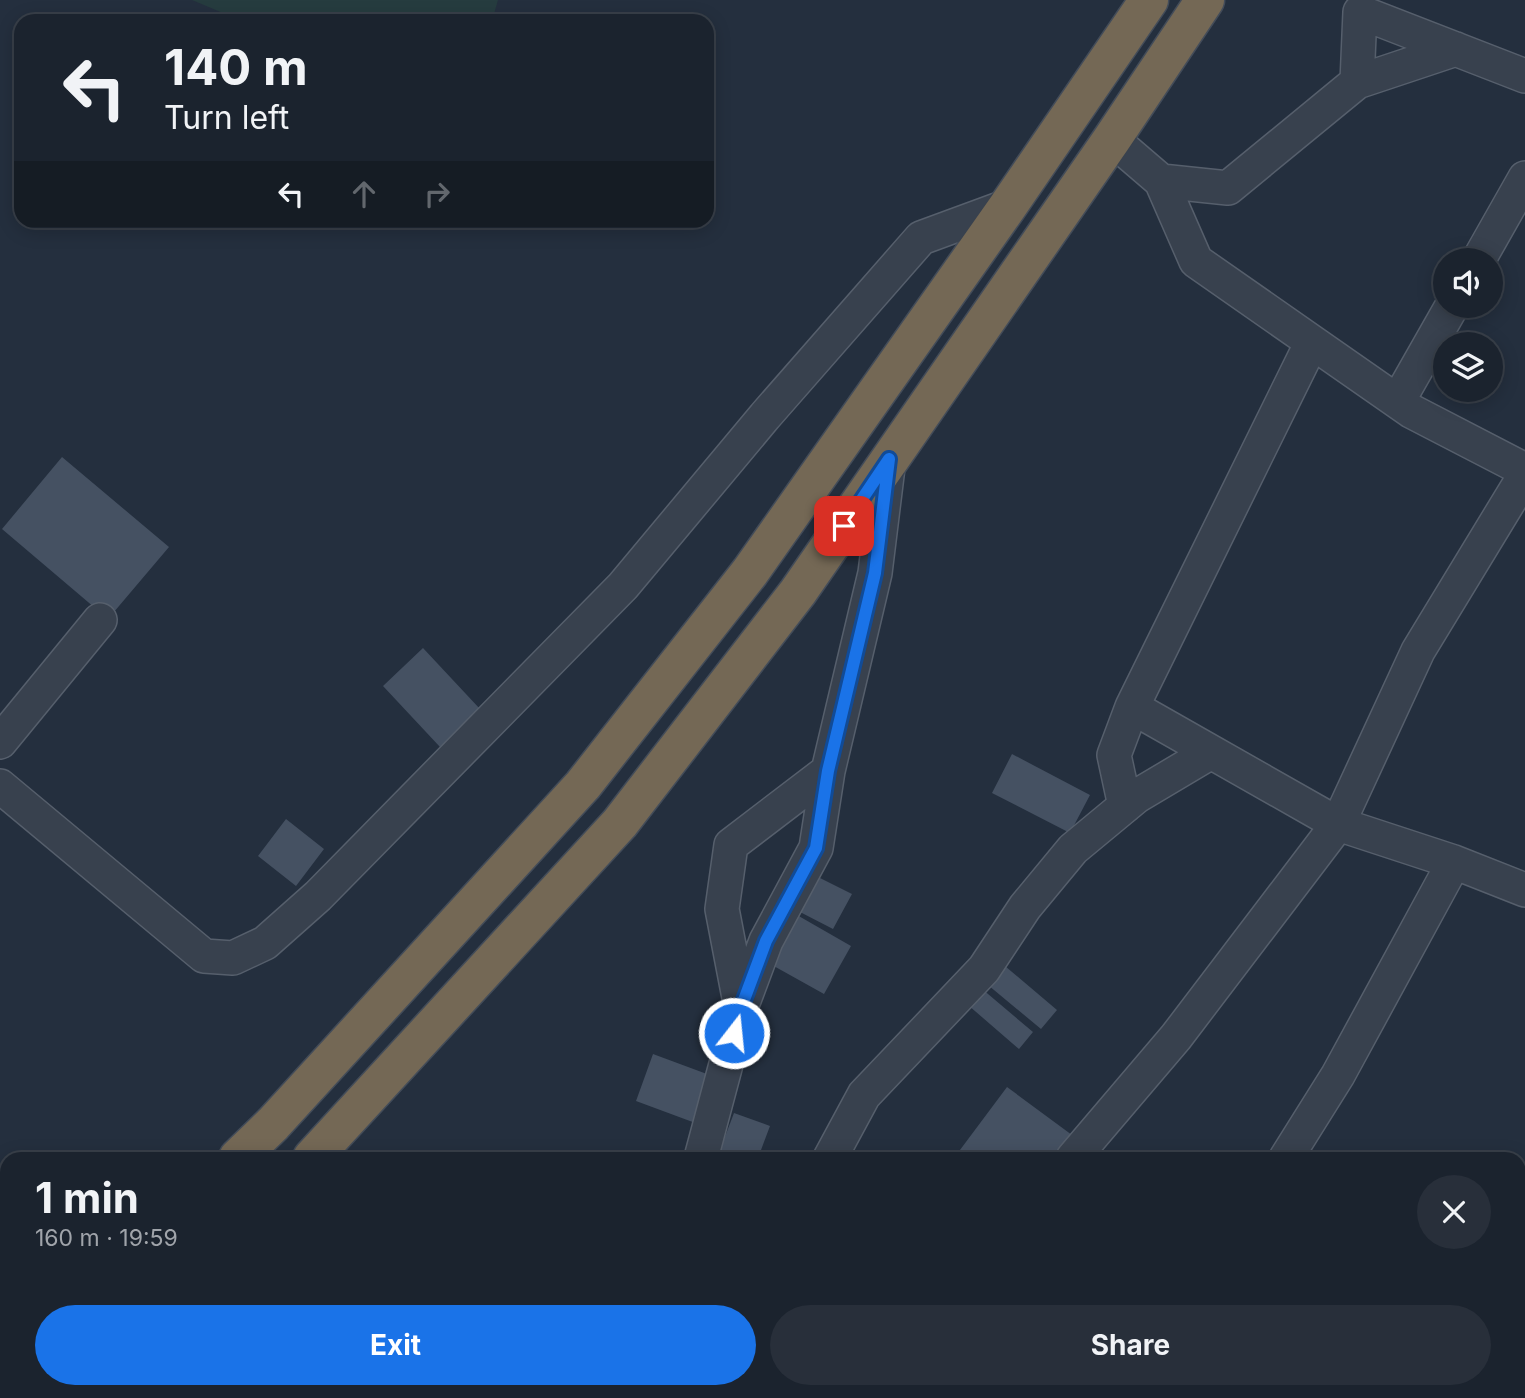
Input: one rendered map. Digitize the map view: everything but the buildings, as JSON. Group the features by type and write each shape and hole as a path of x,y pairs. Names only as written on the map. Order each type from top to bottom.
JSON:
{"highway":[{"path":"243,1152 282,1114 583,785 750,572 1008,206 1149,0"},
{"path":"318,1152 620,824 798,592 1112,139 1205,0"}],"street":[{"path":"1357,82 1360,12 1525,76"},
{"path":"1161,181 1228,188 1357,82 1456,48"},
{"path":"1112,139 1161,181 1196,261 1411,411 1525,470"},
{"path":"1485,248 1525,178"},
{"path":"0,786 204,956 233,958 265,943 318,896 623,586 765,416 921,238 1008,206"},
{"path":"1398,401 1445,318"},
{"path":"1125,806 1114,755 1132,707 1312,342"},
{"path":"703,1152 741,1008 766,941 816,848 828,771 875,573 889,459"},
{"path":"1078,1152 1176,1037 1338,824 1418,651 1525,475"},
{"path":"0,742 100,620"},
{"path":"1132,707 1338,824 1454,862 1525,890"},
{"path":"833,1152 864,1095 984,969 1025,907 1073,849 1137,796 1211,752"},
{"path":"741,1008 722,909 731,845 828,771"},
{"path":"1290,1152 1338,1075 1454,862"}],"green space":[{"path":"192,0 498,0 494,14 225,14"}],"route":[{"path":"734,1033 766,941 816,848 828,771 875,573 889,459 844,526"}]}
